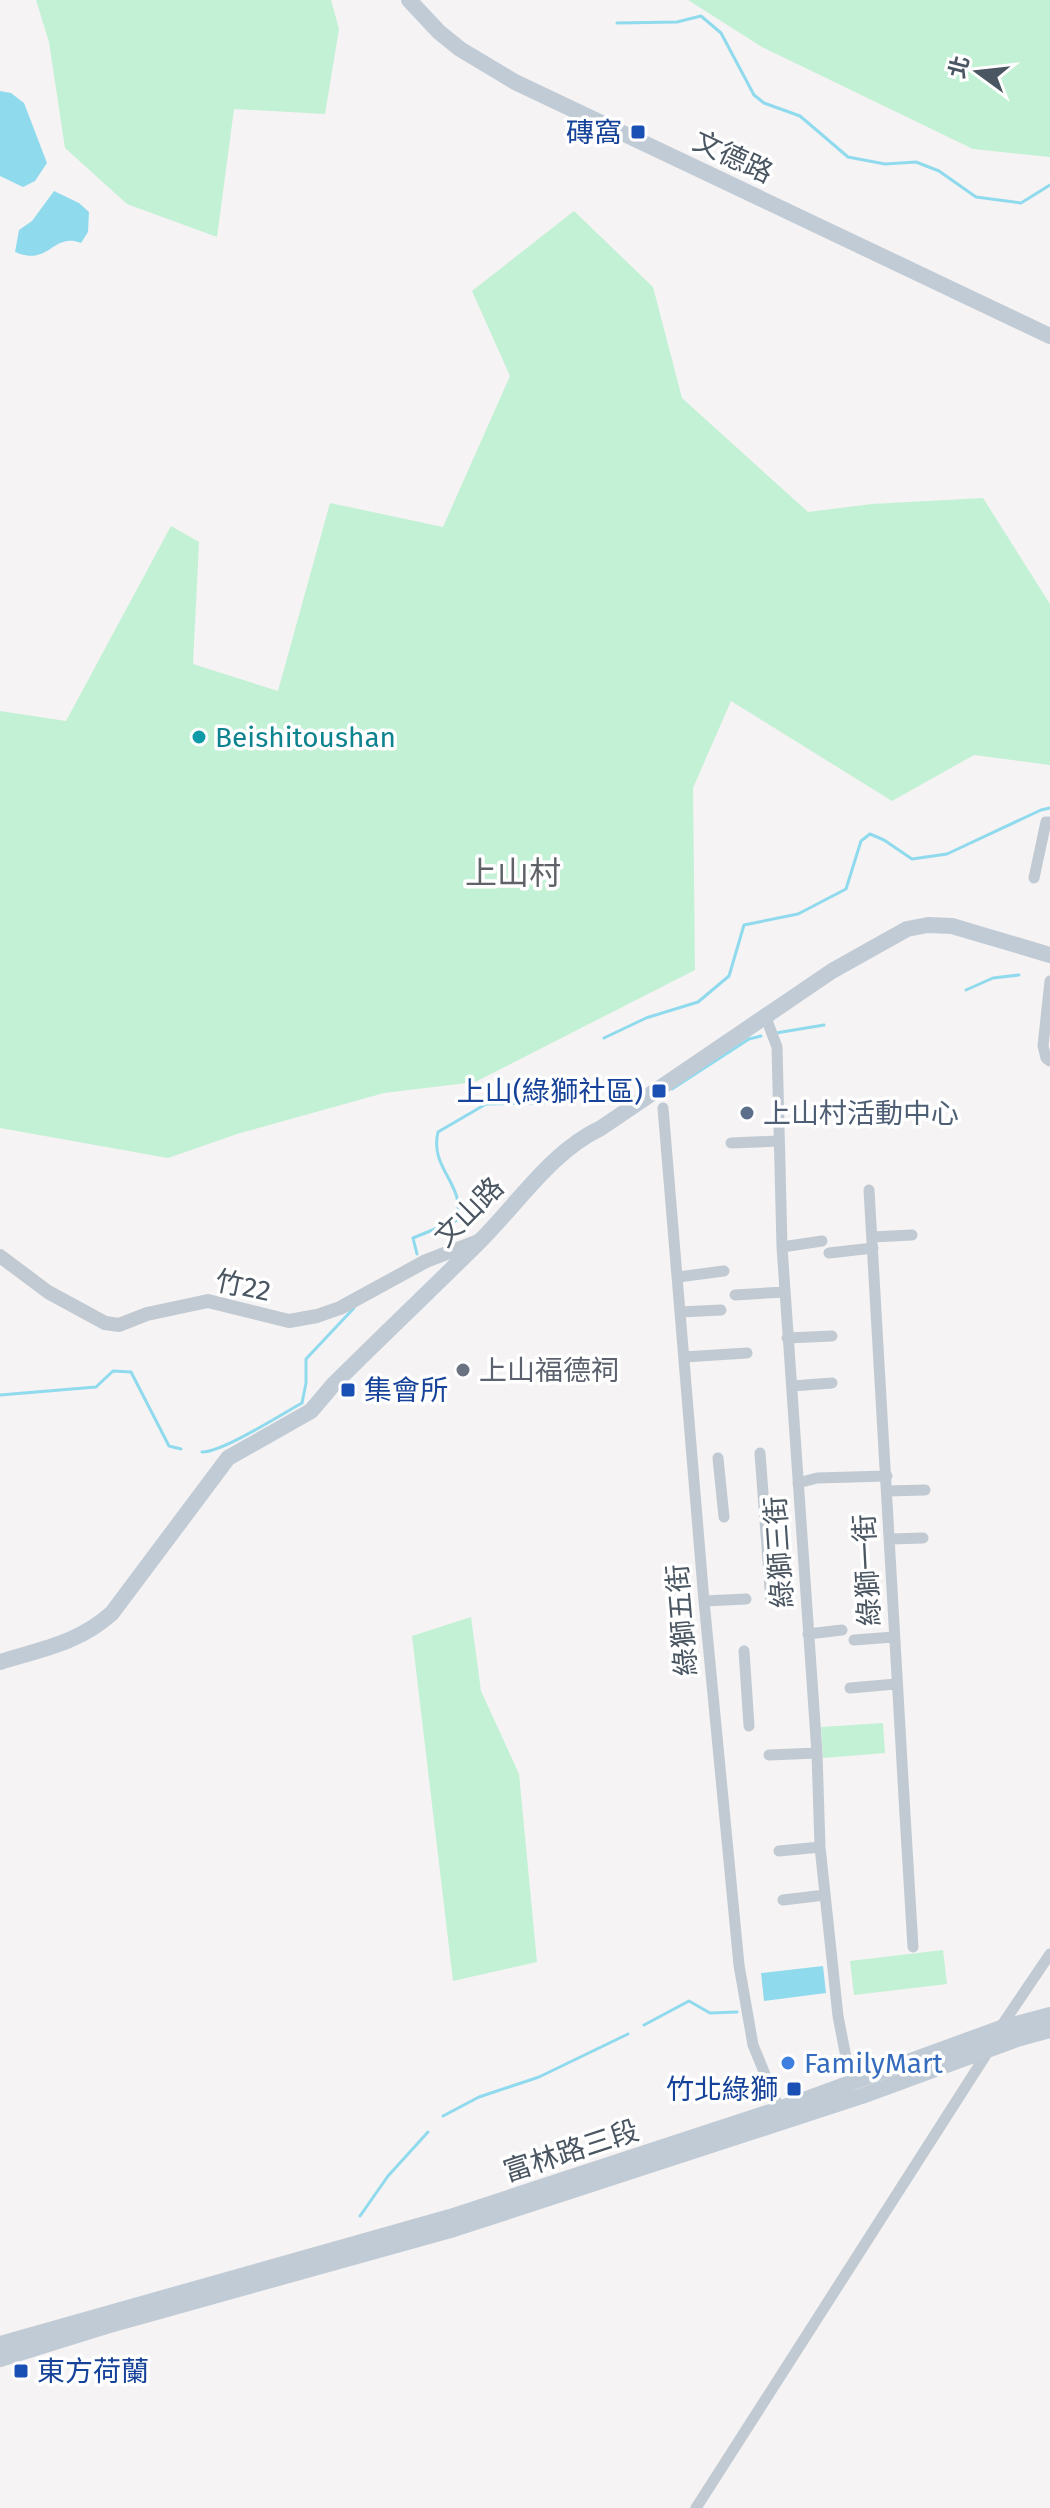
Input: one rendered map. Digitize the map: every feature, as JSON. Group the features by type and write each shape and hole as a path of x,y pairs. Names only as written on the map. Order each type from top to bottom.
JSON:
{"main road":[{"name":"文德路","path":"409,0 460,49 515,82 1050,336"},
{"name":"文山路","path":"0,1662 75,1640 98,1626 112,1613 228,1458 311,1411 542,1174 586,1135 766,1018 832,971 907,929 928,925 952,926 1050,955"},
{"name":"富林路三段","path":"782,2115 851,2083 1001,2028 1050,2015"},
{"name":"富林路三段","path":"104,2320 454,2229 782,2115 1050,2030"},
{"path":"0,2344 104,2320"},
{"path":"0,2359 104,2320"}],"street":[{"path":"1034,878 1046,822 1050,822"},
{"path":"1050,981 1043,1046 1050,1061"},
{"name":"綠獅三街","path":"766,1018 777,1047 784,1292 817,1753 820,1847 838,2016 851,2083"},
{"name":"綠獅五街","path":"663,1108 704,1601 739,1965 753,2045 782,2115"},
{"path":"731,1143 779,1141"},
{"name":"綠獅一街","path":"869,1190 913,1947"},
{"path":"829,1253 912,1235"},
{"name":"竹22","path":"0,1256 48,1292 105,1323 119,1325 147,1314 208,1301 289,1321 340,1308 426,1261 481,1240"},
{"path":"782,1247 822,1241"},
{"path":"678,1277 724,1271"},
{"path":"735,1295 784,1292"},
{"path":"680,1312 721,1310"},
{"path":"787,1338 832,1336"},
{"path":"684,1357 747,1353"},
{"path":"792,1386 832,1383"},
{"path":"760,1453 771,1601"},
{"path":"718,1458 724,1517"},
{"path":"798,1483 817,1478 887,1476"},
{"path":"887,1491 925,1490"},
{"path":"890,1539 923,1538"},
{"path":"704,1601 746,1599"},
{"path":"808,1634 842,1630"},
{"path":"854,1640 894,1637"},
{"path":"744,1651 749,1726"},
{"path":"850,1688 896,1684"},
{"path":"769,1755 817,1753"},
{"path":"779,1851 820,1847"},
{"path":"783,1900 825,1895"},
{"path":"696,2508 1050,1954"}],"green space":[{"path":"36,0 331,0 339,29 325,114 234,109 217,237 127,204 65,148 49,42"},
{"path":"688,0 1050,0 1050,157 973,149 762,47"},
{"path":"574,211 653,287 682,398 808,512 872,504 983,498 1050,604 1050,765 974,755 892,801 731,701 693,788 695,970 475,1082 384,1093 237,1134 168,1158 0,1128 0,711 66,721 171,526 199,542 193,664 278,691 330,503 443,527 510,376 472,291"},
{"path":"471,1617 481,1691 519,1774 537,1962 453,1981 412,1636"},
{"path":"883,1723 885,1753 823,1758 821,1727"},
{"path":"943,1950 947,1984 854,1995 850,1961"}],"water":[{"path":"0,91 11,93 24,103 47,163 35,181 23,187 0,176"},
{"path":"54,191 79,203 89,212 88,232 81,243 63,242 36,255 15,252 19,230 32,221"},
{"path":"823,1966 826,1993 764,2001 761,1973"}],"waterway":[{"path":"617,23 677,22 701,16 721,33 754,95 764,103 800,116 848,157 885,164 916,162 939,171 976,197 1021,203 1050,185"},
{"path":"604,1038 646,1018 698,1002 729,976 744,925 798,914 846,889 861,841 870,834 912,859 947,854 1050,808"},
{"path":"966,990 993,978 1019,975"},
{"path":"776,1033 824,1025"},
{"path":"672,1089 749,1039 761,1036"},
{"path":"417,1254 413,1238 457,1220 457,1196 438,1156 438,1132 486,1104 568,1102"},
{"path":"202,1452 237,1440 302,1403 306,1359 354,1308"},
{"path":"0,1395 96,1387 113,1371 131,1372 169,1446 181,1449"},
{"path":"644,2025 689,2001 710,2013 737,2012"},
{"path":"443,2116 479,2097 539,2077 628,2034"},
{"path":"360,2216 388,2176 428,2132"}],"place":[{"name":"磚窩","path":"638,132"},
{"name":"Beishitoushan","path":"199,737"},
{"name":"上山(綠獅社區)","path":"659,1091"},
{"name":"上山村活動中心","path":"747,1113"},
{"name":"上山福德祠","path":"463,1370"},
{"name":"集會所","path":"348,1390"},
{"name":"FamilyMart","path":"788,2063"},
{"name":"竹北綠獅","path":"794,2089"},
{"name":"東方荷蘭","path":"21,2371"}],"district":[{"name":"上山村","path":"513,873"}]}
